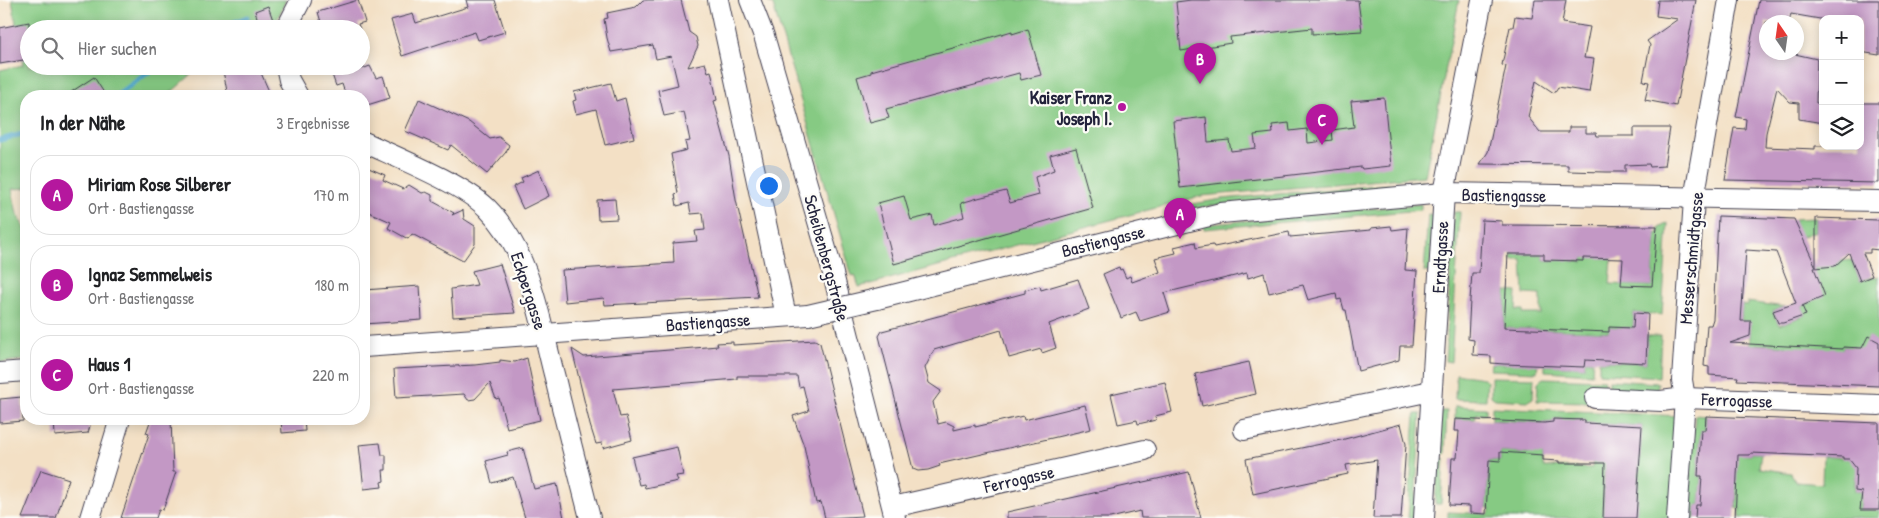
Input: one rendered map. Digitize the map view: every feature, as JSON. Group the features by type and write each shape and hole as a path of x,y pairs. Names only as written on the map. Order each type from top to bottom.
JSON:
{"street":[{"path":"290,20 300,0"},
{"path":"718,0 786,316"},
{"name":"Scheibenbergstraße","path":"750,0 764,36 831,266 894,513"},
{"name":"Erndtgasse","path":"1424,518 1444,193 1482,0"},
{"name":"Messerschmidtgasse","path":"1677,518 1685,398 1682,380 1694,199 1729,0"},
{"path":"288,75 295,90"},
{"name":"Eckpergasse","path":"370,145 469,193 487,208 516,246 544,334 590,518"},
{"name":"Bastiengasse","path":"370,347 808,315 1222,213 1444,193 1879,201"},
{"path":"0,373 20,371"},
{"path":"1244,430 1431,391"},
{"name":"Ferrogasse","path":"1594,398 1661,401 1685,398 1879,405"},
{"path":"90,518 118,425"},
{"name":"Ferrogasse","path":"894,513 1145,450"}],"green space":[{"path":"12,0 286,0 277,20 20,20 20,47"},
{"path":"765,0 1459,0 1425,176 1201,196 859,287 855,275 852,276 773,5"},
{"path":"20,66 20,75 191,75 174,90 20,90 20,188 12,189 20,220 20,360 0,362 0,70"},
{"path":"1424,181 1425,186 1223,204 1183,210 1182,206 1222,199"},
{"path":"1421,204 1421,210 1204,229 1203,225"},
{"path":"1454,212 1460,212 1451,362 1445,361"},
{"path":"1428,214 1433,215 1430,272 1424,272"},
{"path":"1816,218 1816,231 1799,238 1794,219"},
{"path":"1668,223 1662,315 1634,313 1633,328 1610,327 1609,332 1504,328 1506,291 1517,292 1516,310 1523,310 1523,314 1541,314 1541,295 1524,294 1522,260 1512,260 1512,254 1544,254 1544,260 1556,261 1556,255 1572,255 1572,261 1583,262 1583,255 1612,259 1610,284 1652,286 1656,234 1659,233 1659,228"},
{"path":"1851,260 1860,281 1879,276 1879,342 1876,343 1871,338 1866,339 1865,347 1853,355 1853,347 1843,347 1843,351 1788,352 1788,346 1756,344 1749,351 1751,322 1741,321 1742,304 1747,305 1747,302 1786,307 1773,311 1779,325 1806,315 1802,306 1812,302 1813,269 1827,263 1835,266 1841,261"},
{"path":"1647,336 1661,336 1659,377 1599,373 1599,361 1646,363"},
{"path":"1538,358 1537,372 1490,370 1491,363 1503,364"},
{"path":"1585,360 1593,361 1592,374 1545,371 1545,365 1584,367"},
{"path":"1456,374 1484,378 1487,381 1486,400 1455,399"},
{"path":"1491,377 1534,378 1533,398 1528,401 1495,399 1491,396"},
{"path":"1543,378 1604,380 1604,391 1592,402 1537,401 1538,382"},
{"path":"1609,380 1658,383 1657,395 1609,391"},
{"path":"1455,406 1486,408 1486,414 1476,414 1475,419 1455,419"},
{"path":"1492,407 1680,416 1671,518 1636,518 1642,426 1585,423 1585,420 1562,423 1562,419 1554,419 1553,422 1544,423 1492,420"},
{"path":"1441,411 1447,411 1445,454 1439,454"},
{"path":"1415,414 1421,414 1414,518 1408,518"},
{"path":"1695,415 1706,416 1705,430 1701,431 1700,445 1704,446 1703,460 1699,460 1698,475 1702,476 1700,505 1696,505 1695,518 1687,518"},
{"path":"1500,452 1526,454 1543,452 1543,467 1592,468 1593,460 1606,461 1609,472 1604,472 1603,518 1448,518 1448,512 1489,514 1490,508 1486,507 1489,471 1486,470 1487,460 1500,461"},
{"path":"1751,453 1761,453 1759,468 1791,473 1796,482 1822,484 1823,456 1849,459 1879,478 1855,477 1855,491 1861,492 1860,509 1879,510 1879,518 1740,518 1740,508 1736,508 1737,493 1733,492 1737,469 1735,454 1750,455"},
{"path":"1438,458 1444,458 1441,504 1435,504"}],"building":[{"path":"358,0 364,20 320,20 318,12"},
{"path":"466,0 495,0 505,32 478,40 475,32 402,56 391,20 413,14 416,23 468,7"},
{"path":"643,0 681,0 689,32 696,37 698,46 688,67 705,63 708,72 711,71 717,100 714,101 729,156 736,200 758,297 605,305 604,298 565,302 562,270 674,263 673,243 697,241 695,231 705,230 703,213 691,214 689,203 677,206 675,194 678,193 671,154 687,150 685,142 690,141 684,112 664,116 658,90 678,85 671,56 656,59 653,45 611,52 607,38 604,19 608,18 607,13 636,7"},
{"path":"1191,0 1358,0 1362,31 1312,34 1312,28 1230,37 1231,43 1181,51 1176,2"},
{"path":"1535,0 1566,0 1562,23 1590,27 1584,58 1594,59 1589,92 1558,87 1554,93 1536,81 1528,117 1540,132 1569,132 1569,127 1586,127 1586,133 1596,133 1597,136 1634,136 1634,128 1670,128 1664,166 1650,167 1649,164 1625,165 1625,172 1606,172 1568,171 1568,165 1480,164 1488,152 1506,66 1502,65 1510,27 1513,27 1515,16 1532,18"},
{"path":"1658,0 1696,0 1676,106 1645,100 1649,82 1643,81 1650,45 1647,41 1678,19 1656,16"},
{"path":"1759,0 1879,0 1879,55 1864,53 1864,15 1819,15 1819,19 1791,14 1759,15 1759,60 1804,60 1804,56 1817,59 1816,103 1819,103 1819,122 1799,119 1799,103 1790,102 1777,88 1766,133 1765,147 1815,149 1815,146 1819,146 1819,150 1864,150 1864,103 1879,103 1879,183 1725,180 1734,128 1745,129 1746,119 1736,117"},
{"path":"268,6 273,20 258,20 255,11"},
{"path":"20,24 20,61 0,64 0,28"},
{"path":"1028,29 1041,75 1021,80 1019,73 886,109 889,118 870,123 857,77 871,73 871,71 1012,31 1012,34"},
{"path":"370,66 376,78 383,76 390,98 370,104 370,90 344,90 342,84 336,86 332,75 370,75"},
{"path":"224,75 262,75 268,90 227,90"},
{"path":"94,77 102,90 74,90"},
{"path":"611,83 616,101 625,98 634,138 605,145 596,109 576,114 573,101 576,100 574,92"},
{"path":"1384,98 1391,166 1362,169 1361,167 1180,188 1173,121 1206,117 1208,142 1229,140 1231,151 1256,148 1254,135 1273,133 1272,125 1289,123 1290,131 1307,129 1308,143 1333,140 1332,130 1354,127 1351,101"},
{"path":"419,99 469,122 490,139 499,137 509,145 506,152 487,174 451,145 448,150 405,131"},
{"path":"1076,148 1093,208 894,264 878,203 904,196 911,220 932,215 934,225 964,217 961,203 978,198 1006,191 1010,203 1039,195 1035,177 1054,170 1050,155"},
{"path":"370,169 385,175 383,180 403,189 409,185 422,193 426,192 432,195 432,201 454,213 452,215 463,210 464,219 475,226 475,244 463,261 412,234 408,239 388,228 391,222 370,213"},
{"path":"539,170 549,196 523,209 513,187 523,182 521,178"},
{"path":"615,199 617,219 598,220 597,200"},
{"path":"1718,216 1794,219 1816,267 1816,218 1879,220 1879,250 1870,249 1870,253 1863,253 1872,276 1860,281 1849,253 1835,266 1814,268 1825,296 1802,306 1806,315 1783,323 1778,323 1773,311 1796,303 1776,252 1746,250 1741,321 1751,321 1750,336 1730,343 1843,349 1843,347 1862,348 1868,336 1879,342 1879,386 1737,380 1738,377 1709,375 1709,367 1704,366 1707,325 1711,325 1713,319"},
{"path":"1482,220 1502,221 1502,225 1657,226 1652,286 1621,285 1623,259 1583,258 1583,261 1544,260 1544,254 1508,254 1504,328 1609,332 1609,327 1633,328 1634,313 1648,314 1646,363 1585,360 1584,367 1504,364 1491,363 1491,356 1473,355 1474,340 1468,339 1470,300 1472,273 1479,273"},
{"path":"1391,226 1392,230 1408,228 1405,270 1417,271 1412,346 1400,346 1399,360 1358,371 1346,310 1344,310 1341,299 1337,300 1336,293 1308,300 1303,285 1269,293 1264,273 1248,278 1247,273 1164,293 1170,312 1140,321 1136,312 1121,318 1103,274 1119,267 1126,278 1130,276 1132,282 1160,272 1155,258 1176,253 1174,247 1195,242 1196,248 1213,245 1214,247 1289,232 1290,237 1371,230 1371,228"},
{"path":"500,264 515,313 453,317 451,289 477,285 472,271"},
{"path":"1078,279 1089,309 1049,324 1056,348 1042,353 1041,349 1009,358 1001,330 934,350 925,368 929,383 941,391 933,402 938,424 946,422 954,426 954,430 1023,416 1024,420 1085,405 1091,429 939,464 940,466 928,470 918,471 913,469 879,336 882,331 1025,293 1025,290 1040,286 1041,290"},
{"path":"420,286 422,320 370,324 370,290"},
{"path":"815,340 820,343 863,516 825,518 821,502 816,503 804,446 793,416 809,411 803,386 799,387 797,376 737,376 737,379 613,389 620,417 626,416 632,440 603,448 602,443 596,444 590,425 572,349 584,357 718,346 717,343 733,342 733,345"},
{"path":"527,358 540,420 507,428 499,398 496,399 490,383 475,399 468,400 464,394 396,398 394,369 475,365 500,362 500,360 515,362"},
{"path":"1249,362 1256,394 1202,406 1195,374"},
{"path":"1165,382 1172,412 1155,416 1156,420 1138,424 1137,420 1118,424 1111,394"},
{"path":"20,397 20,421 0,423 0,399"},
{"path":"1706,416 1879,423 1879,510 1860,510 1862,492 1855,491 1856,468 1849,459 1843,459 1843,457 1751,453 1750,455 1738,455 1735,518 1695,518 1696,505 1700,505 1702,476 1698,476 1701,430 1705,430"},
{"path":"1455,419 1544,423 1553,422 1553,419 1585,420 1585,423 1642,426 1636,518 1603,518 1605,463 1559,463 1559,461 1543,460 1543,455 1500,452 1500,461 1489,460 1486,514 1470,513 1470,506 1449,505 1452,458 1457,458 1459,431 1454,431"},
{"path":"1401,424 1406,444 1401,518 1373,518 1377,460 1346,465 1348,474 1253,494 1246,459 1341,440"},
{"path":"54,425 90,425 88,433 55,436"},
{"path":"149,425 171,425 173,472 176,472 163,510 159,509 156,518 121,518 149,434 146,433"},
{"path":"281,425 304,425 305,431 282,433"},
{"path":"380,443 382,455 386,455 386,470 383,470 384,481 381,482 382,487 364,489 359,445"},
{"path":"677,447 683,475 676,476 678,481 645,488 644,484 639,485 632,457"},
{"path":"523,448 534,489 557,484 564,518 525,518 513,477 492,483 486,461 508,455 507,452"},
{"path":"41,470 69,479 56,518 22,518"},
{"path":"1189,472 1201,518 1141,518 1140,511 1110,518 1007,518 1007,512"}],"waterway":[{"path":"240,20 247,17"},
{"path":"124,90 145,75"},
{"path":"0,140 20,135"}],"place":[{"name":"Ignaz Semmelweis","path":"1200,84"},
{"name":"Kaiser Franz Joseph I.","path":"1122,107"},
{"name":"Haus 1","path":"1322,145"},
{"name":"Miriam Rose Silberer","path":"1180,239"}]}
